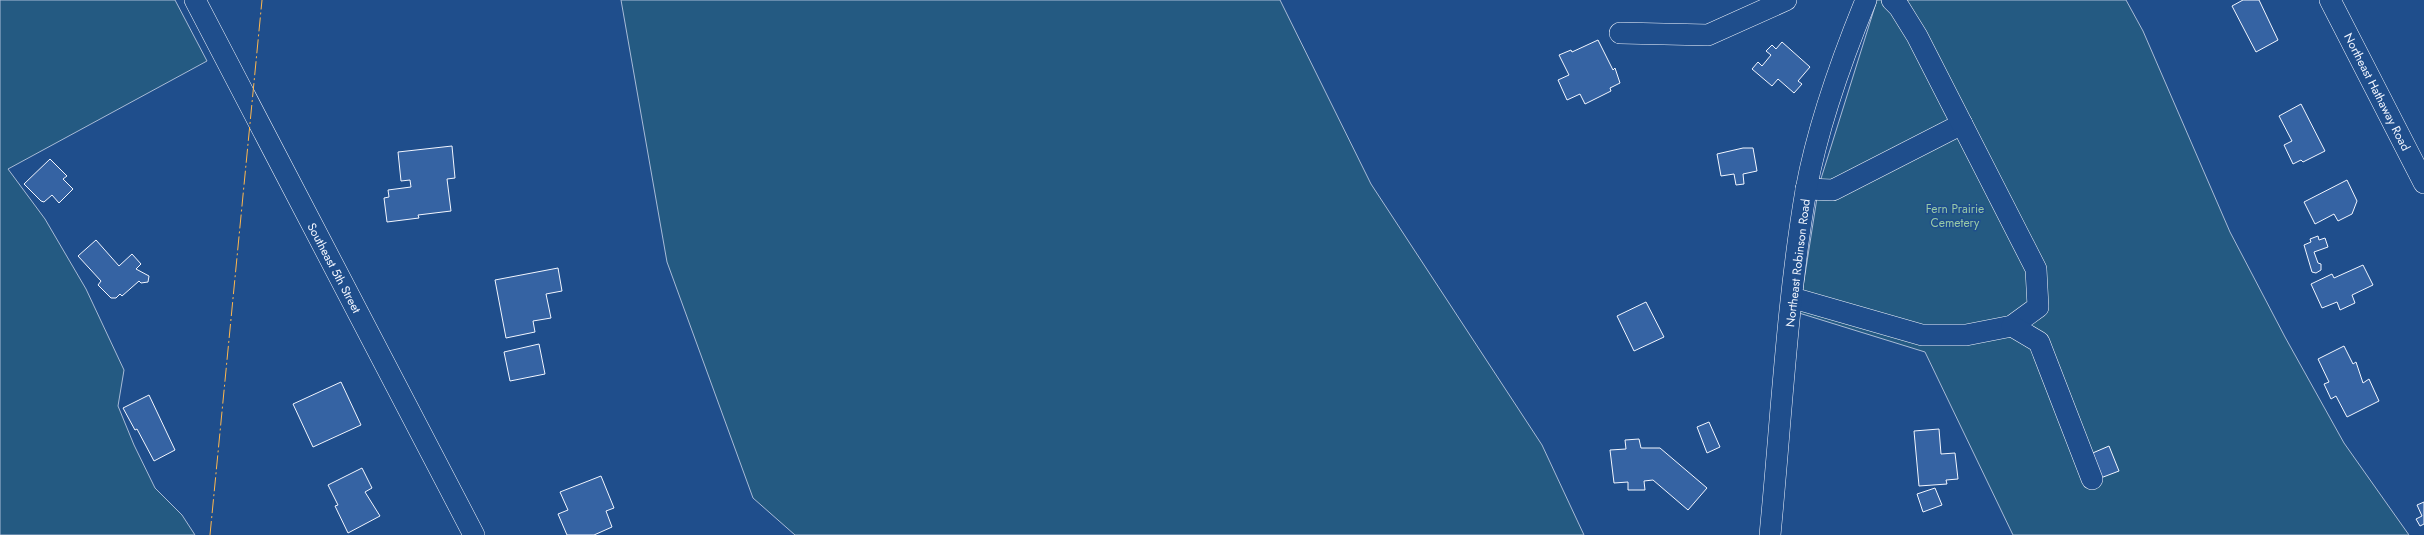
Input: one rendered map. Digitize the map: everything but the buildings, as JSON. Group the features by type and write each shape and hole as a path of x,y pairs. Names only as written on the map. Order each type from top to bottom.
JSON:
{"street":[{"name":"Southeast 5th Street","path":"195,0 474,535"},
{"path":"1620,33 1708,34 1786,0"},
{"name":"Northeast Robinson Road","path":"1770,535 1793,298 1806,189 1818,142 1845,51 1866,0"},
{"path":"1892,0 1899,7 1917,36 2036,269 2039,342 2092,480"},
{"name":"Northeast Hathaway Road","path":"2330,0 2424,183"},
{"path":"1806,189 1833,190 1962,124"},
{"path":"1793,298 1922,335 1966,335 2012,326 2038,308"},
{"path":"2012,326 2039,342"}],"green space":[{"path":"0,0 175,0 207,61 8,169 45,219 86,289 124,370 118,406 134,445 155,488 182,515 195,535 0,535"},
{"path":"621,0 1280,0 1371,184 1542,445 1584,535 795,535 753,498 667,262"},
{"name":"Fern Prairie Cemetery","path":"1877,0 2126,0 2143,31 2230,232 2285,337 2344,443 2409,535 2013,535 1925,352 1799,313 1819,185"}],"power":[{"path":"210,535 262,0"}]}
